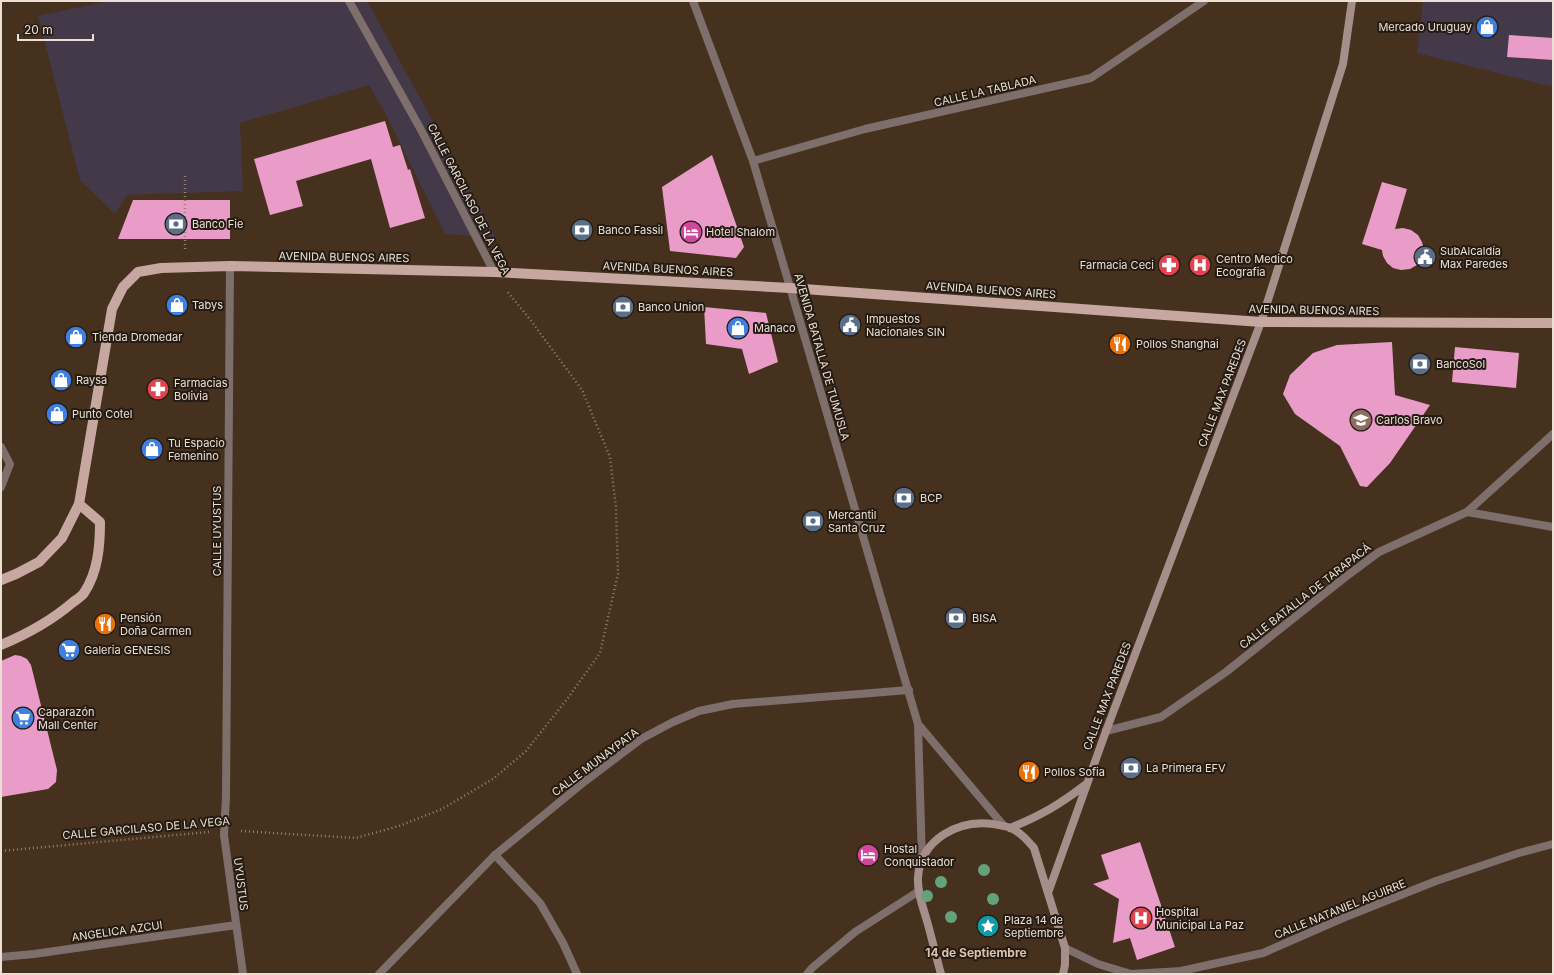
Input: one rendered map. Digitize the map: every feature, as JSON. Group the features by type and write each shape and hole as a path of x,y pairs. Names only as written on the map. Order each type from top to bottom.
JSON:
{"main road":[{"name":"CALLE MAX PAREDES","path":"1048,893 1106,731 1260,322 1343,64 1352,1"},
{"name":"AVENIDA BUENOS AIRES","path":"1,580 39,562 62,538 79,504 112,309 123,287 138,272 161,268 230,266 494,272 790,288 1260,322 1553,323"},
{"path":"1,645 27,634 61,613 83,594 95,568 100,546 100,522 79,504"},
{"path":"1007,827 1037,817 1063,802 1086,785"},
{"path":"941,974 919,892 918,876 922,862 929,848 939,837 952,829 966,824 983,823 1007,827 1022,835 1034,848 1065,948 1065,965 1063,974"}],"street":[{"name":"CALLE GARCILASO DE LA VEGA","path":"349,1 420,128 494,272"},
{"name":"AVENIDA BATALLA DE TUMUSLA","path":"693,1 752,161 909,690 918,724 922,862"},
{"name":"CALLE LA TABLADA","path":"752,161 865,129 1091,78 1204,1"},
{"name":"CALLE UYUSTUS","path":"226,796 230,266"},
{"name":"CALLE BATALLA DE TARAPACÁ","path":"1106,731 1162,717 1226,672 1379,552 1467,512 1553,434"},
{"path":"1,446 10,464 1,487"},
{"path":"1467,512 1553,527"},
{"name":"CALLE MUNAYPATA","path":"379,974 495,855 584,782 641,739 699,710 733,704 909,690"},
{"name":"AVENIDA BATALLA DE TUMUSLA","path":"918,724 1007,827"},
{"name":"UYUSTUS","path":"226,796 224,836 243,974"},
{"name":"CALLE NATANIEL AGUIRRE","path":"1065,948 1098,964 1131,974 1181,971 1263,953 1343,918 1436,881 1519,853 1553,844"},
{"path":"495,855 540,903 563,943 577,974"},
{"path":"807,974 812,968 855,932 919,892"},
{"name":"ANGELICA AZCUI","path":"1,956 34,954 236,925"}],"path":[{"path":"185,176 185,267"},
{"name":"CALLE GARCILASO DE LA VEGA","path":"238,831 356,838 400,826 442,809 493,779 526,752 568,698 600,652 618,574 616,508 610,457 582,390 529,318 502,285 494,272"},
{"name":"CALLE GARCILASO DE LA VEGA","path":"1,852 215,831"}],"shaded area":[{"path":"108,1 367,1 496,237 445,234 384,111 369,85 240,123 243,191 127,195 115,214 80,180 38,16"},
{"name":"Mercado Uruguay","path":"1423,1 1553,1 1553,87 1417,53"}],"building":[{"path":"1509,35 1553,38 1553,60 1507,57"},
{"path":"385,121 393,147 400,145 408,170 410,169 425,218 390,228 371,159 296,181 303,206 270,215 254,159"},
{"path":"712,155 744,247 736,258 670,251 662,187"},
{"path":"1382,182 1407,189 1395,229 1403,228 1411,230 1418,235 1424,250 1422,258 1417,265 1410,269 1401,270 1393,268 1387,263 1383,256 1382,250 1362,244"},
{"path":"133,200 230,200 230,239 118,239"},
{"name":"Manaco","path":"704,307 766,313 778,362 749,374 742,349 706,344"},
{"name":"Carlos Bravo","path":"1392,342 1395,395 1430,405 1390,463 1367,487 1360,486 1340,446 1295,414 1283,394 1290,375 1313,353 1337,345"},
{"path":"1455,347 1519,353 1516,388 1452,382"},
{"name":"Caparazón Mall Center","path":"15,655 27,659 31,665 57,770 56,782 48,789 1,797 1,661"},
{"name":"Hospital Municipal La Paz","path":"1140,842 1175,947 1137,960 1130,938 1113,943 1119,899 1093,884 1109,879 1101,855"}],"place":[{"name":"Mercado Uruguay","path":"1487,27"},
{"name":"Banco Fie","path":"176,224"},
{"name":"Banco Fassil","path":"582,230"},
{"name":"Hotel Shalom","path":"691,232"},
{"name":"SubAlcaldía Max Paredes","path":"1425,257"},
{"name":"Farmacia Ceci","path":"1169,265"},
{"name":"Centro Medico Ecografia","path":"1200,265"},
{"name":"Tabys","path":"177,305"},
{"name":"Banco Union","path":"623,307"},
{"name":"Impuestos Nacionales SIN","path":"850,325"},
{"name":"Manaco","path":"738,328"},
{"name":"Tienda Dromedar","path":"76,337"},
{"name":"Pollos Shanghai","path":"1120,344"},
{"name":"BancoSol","path":"1420,364"},
{"name":"Raysa","path":"61,380"},
{"name":"Farmacias Bolivia","path":"158,389"},
{"name":"Punto Cotel","path":"57,414"},
{"name":"Carlos Bravo","path":"1361,420"},
{"name":"Tu Espacio Femenino","path":"152,449"},
{"name":"BCP","path":"904,498"},
{"name":"Mercantil Santa Cruz","path":"813,521"},
{"name":"BISA","path":"956,618"},
{"name":"Pensión Doña Carmen","path":"105,624"},
{"name":"Galeria GENESIS","path":"69,650"},
{"name":"Caparazón Mall Center","path":"23,718"},
{"name":"La Primera EFV","path":"1131,768"},
{"name":"Pollos Sofia","path":"1029,772"},
{"name":"Hostal Conquistador","path":"868,855"},
{"name":"Hospital Municipal La Paz","path":"1141,918"},
{"name":"Plaza 14 de Septiembre","path":"988,926"}],"district":[{"name":"14 de Septiembre","path":"976,953"}]}
